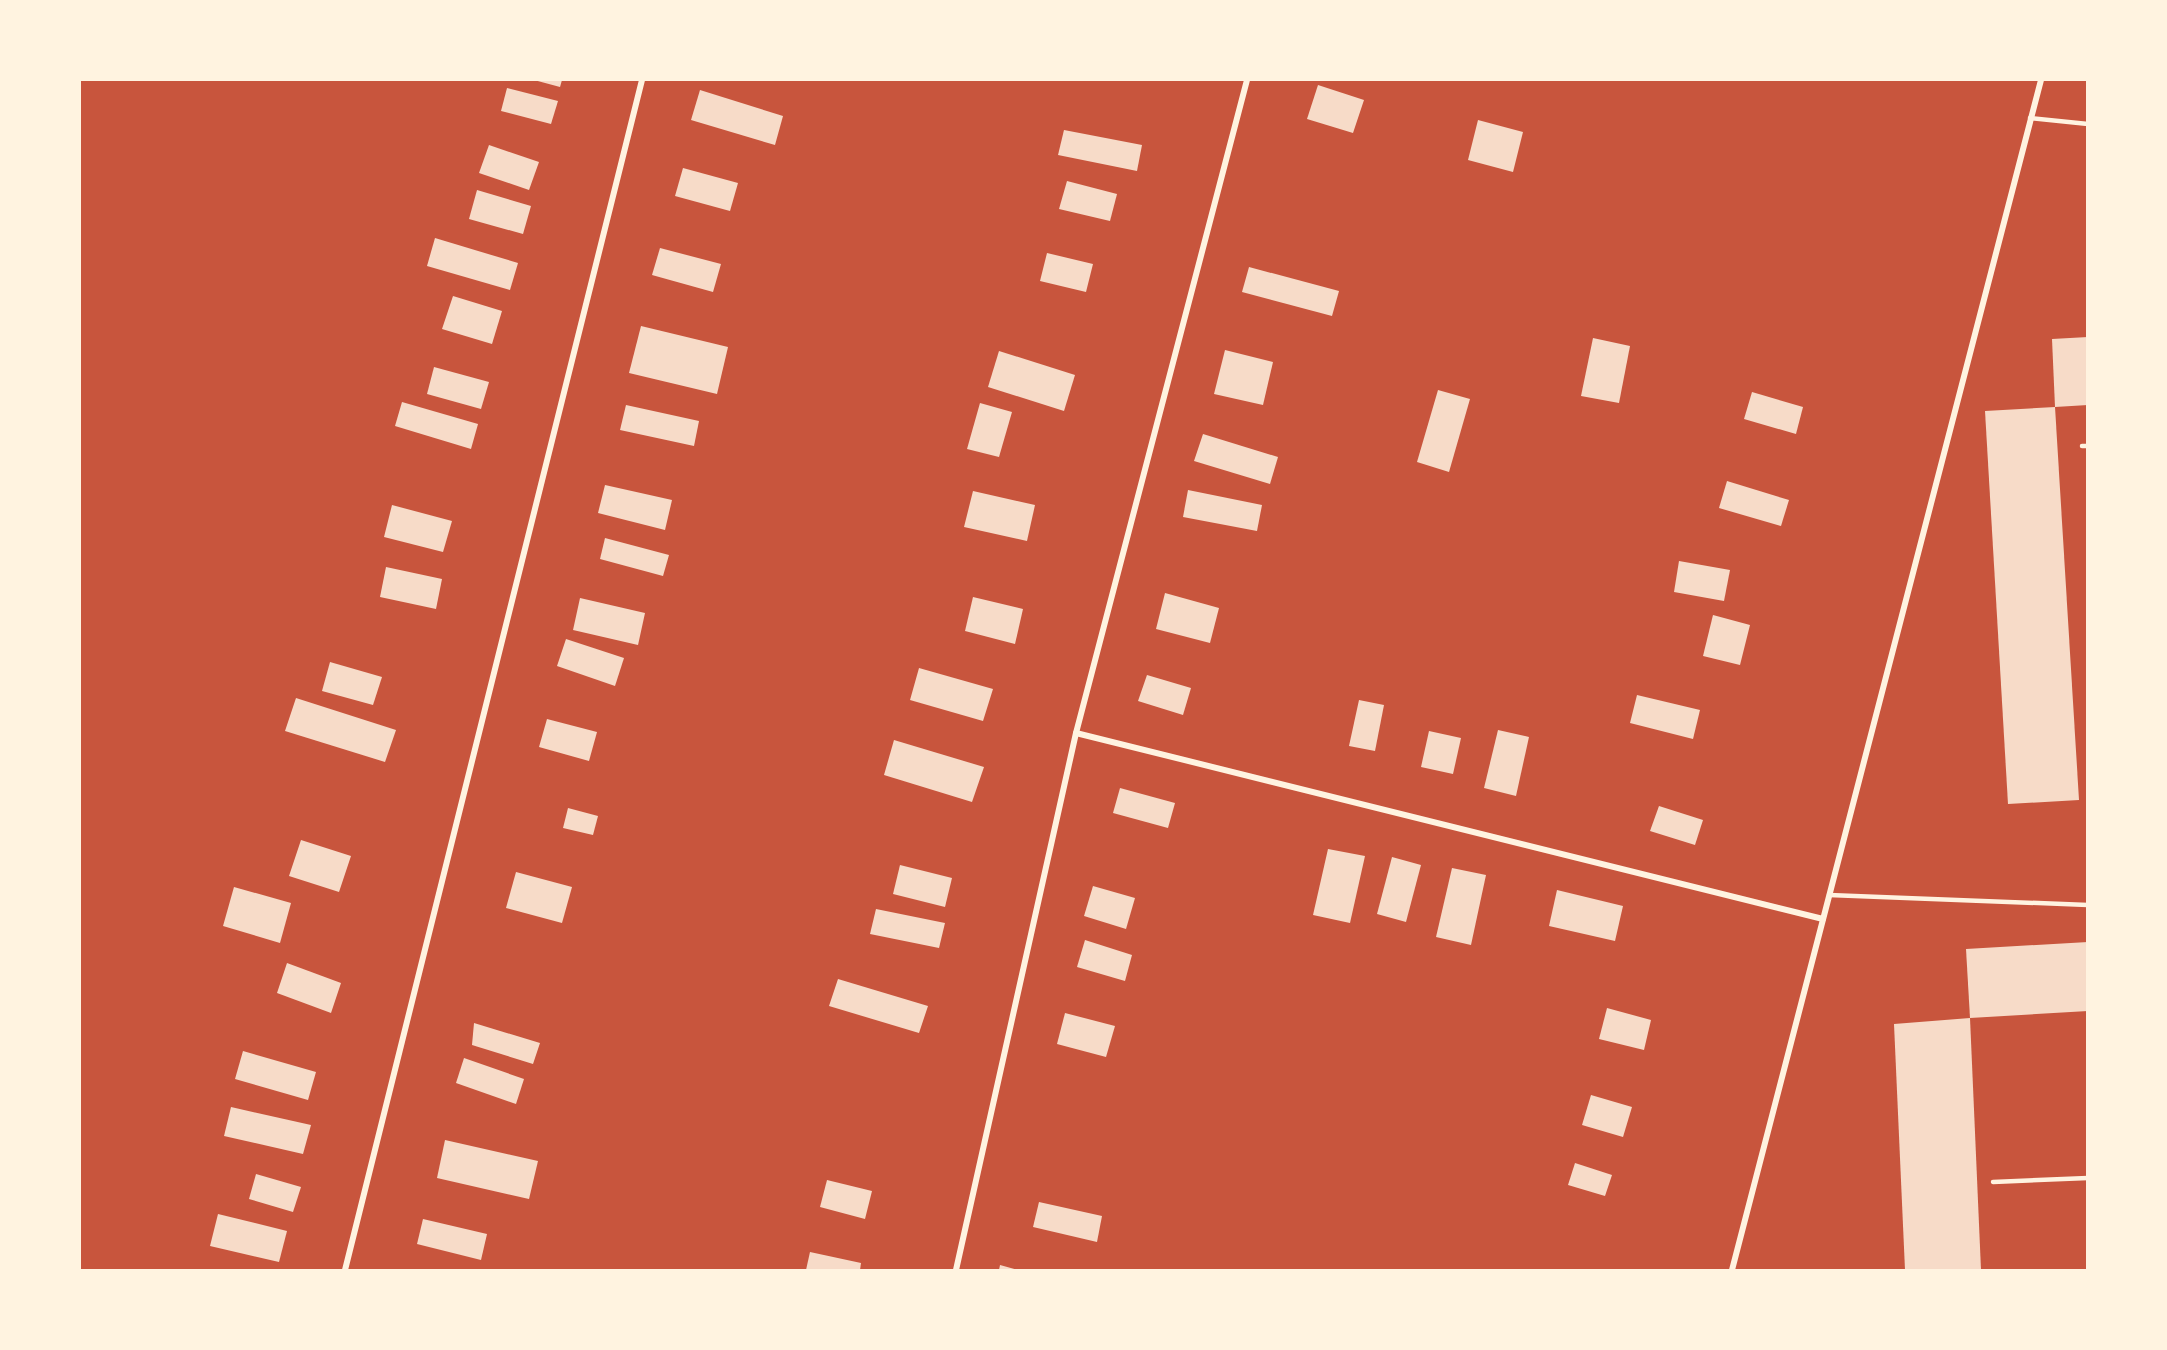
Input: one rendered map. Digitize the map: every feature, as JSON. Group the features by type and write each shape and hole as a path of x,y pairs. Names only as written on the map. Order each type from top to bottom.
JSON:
{"street":[{"path":"345,1270 642,80"},
{"path":"956,1270 1076,733 1247,80"},
{"path":"1732,1270 2041,80"},
{"path":"1076,733 1823,919"}],"lane":[{"path":"2030,118 2088,124"},
{"path":"1829,895 2088,905"},
{"path":"1993,1182 2088,1178"}],"building":[{"path":"534,80 562,80 560,87"},
{"path":"1318,85 1364,100 1353,133 1307,119"},
{"path":"507,88 558,101 551,124 501,111"},
{"path":"700,90 783,116 775,145 691,120"},
{"path":"1478,120 1523,132 1513,172 1468,160"},
{"path":"1064,130 1142,145 1137,171 1058,155"},
{"path":"489,145 539,162 529,190 479,173"},
{"path":"683,168 738,183 730,211 675,196"},
{"path":"1067,181 1117,194 1110,221 1059,209"},
{"path":"477,190 531,206 523,234 469,219"},
{"path":"435,238 518,263 510,290 427,266"},
{"path":"660,248 721,264 713,292 652,275"},
{"path":"1047,253 1093,264 1086,292 1040,281"},
{"path":"1249,267 1339,291 1332,316 1242,292"},
{"path":"453,296 502,311 492,344 442,329"},
{"path":"641,326 728,347 717,394 629,373"},
{"path":"2088,337 2088,405 2055,407 2052,339"},
{"path":"1593,338 1630,346 1619,403 1581,396"},
{"path":"1225,350 1273,362 1263,405 1214,394"},
{"path":"999,351 1075,375 1064,411 988,387"},
{"path":"434,367 489,382 481,409 427,394"},
{"path":"1438,390 1470,399 1449,472 1417,462"},
{"path":"1752,392 1803,407 1796,434 1744,419"},
{"path":"402,402 478,424 471,449 395,426"},
{"path":"980,403 1012,412 999,457 967,449"},
{"path":"626,405 699,421 694,446 620,430"},
{"path":"2055,407 2079,800 2008,804 1985,411"},
{"path":"1203,434 1278,457 1270,484 1194,461"},
{"path":"1727,481 1789,500 1781,526 1719,508"},
{"path":"605,485 672,500 665,530 598,513"},
{"path":"1188,490 1262,505 1257,531 1183,517"},
{"path":"973,491 1035,505 1027,541 964,527"},
{"path":"392,505 452,521 443,552 384,537"},
{"path":"605,538 669,555 663,576 600,559"},
{"path":"1679,561 1730,570 1724,601 1674,592"},
{"path":"386,567 442,579 436,609 380,597"},
{"path":"1165,593 1219,608 1210,643 1156,629"},
{"path":"973,597 1023,609 1015,644 965,631"},
{"path":"580,598 645,613 638,645 573,630"},
{"path":"1713,615 1750,625 1740,665 1703,656"},
{"path":"566,639 624,658 615,686 557,666"},
{"path":"330,662 382,677 373,705 322,691"},
{"path":"919,668 993,689 983,721 910,700"},
{"path":"1147,675 1191,688 1183,715 1138,701"},
{"path":"1637,695 1700,710 1693,739 1630,723"},
{"path":"296,698 396,730 385,762 285,731"},
{"path":"1359,700 1384,705 1375,751 1349,746"},
{"path":"547,719 597,732 589,761 539,747"},
{"path":"1498,730 1529,737 1516,796 1484,788"},
{"path":"1429,731 1461,738 1453,774 1421,767"},
{"path":"894,740 984,767 972,802 884,775"},
{"path":"1120,788 1175,803 1168,828 1113,813"},
{"path":"1659,806 1703,820 1695,845 1650,831"},
{"path":"568,808 598,816 593,835 563,828"},
{"path":"301,840 351,856 339,892 289,876"},
{"path":"1328,849 1365,856 1350,923 1313,915"},
{"path":"1392,857 1421,865 1406,922 1377,914"},
{"path":"900,865 952,878 945,907 893,894"},
{"path":"1452,868 1486,875 1471,945 1436,937"},
{"path":"516,872 572,887 562,923 506,908"},
{"path":"1093,886 1135,898 1126,929 1084,916"},
{"path":"234,887 291,903 280,943 223,926"},
{"path":"1557,890 1623,906 1615,941 1549,926"},
{"path":"876,909 945,923 939,948 870,934"},
{"path":"1085,940 1132,955 1125,981 1077,967"},
{"path":"2088,942 2088,1011 1970,1018 1966,949"},
{"path":"287,963 341,983 331,1013 277,993"},
{"path":"838,979 928,1006 919,1033 829,1006"},
{"path":"1607,1008 1651,1020 1644,1050 1599,1039"},
{"path":"1065,1013 1115,1026 1106,1057 1057,1044"},
{"path":"1970,1018 1981,1270 1905,1270 1894,1024"},
{"path":"474,1023 540,1043 533,1064 472,1045"},
{"path":"243,1051 316,1072 308,1100 235,1079"},
{"path":"464,1058 524,1079 516,1104 456,1083"},
{"path":"1591,1095 1632,1107 1623,1137 1582,1125"},
{"path":"231,1107 311,1125 303,1154 224,1136"},
{"path":"445,1140 538,1161 529,1199 437,1178"},
{"path":"1575,1163 1612,1175 1605,1196 1568,1185"},
{"path":"256,1174 301,1187 293,1212 249,1199"},
{"path":"827,1180 872,1191 865,1219 820,1207"},
{"path":"1039,1202 1102,1216 1097,1242 1033,1227"},
{"path":"218,1214 287,1231 279,1262 210,1246"},
{"path":"423,1219 487,1234 481,1260 417,1244"},
{"path":"810,1252 861,1263 860,1270 806,1270"},
{"path":"1000,1265 1018,1270 999,1270"}]}
